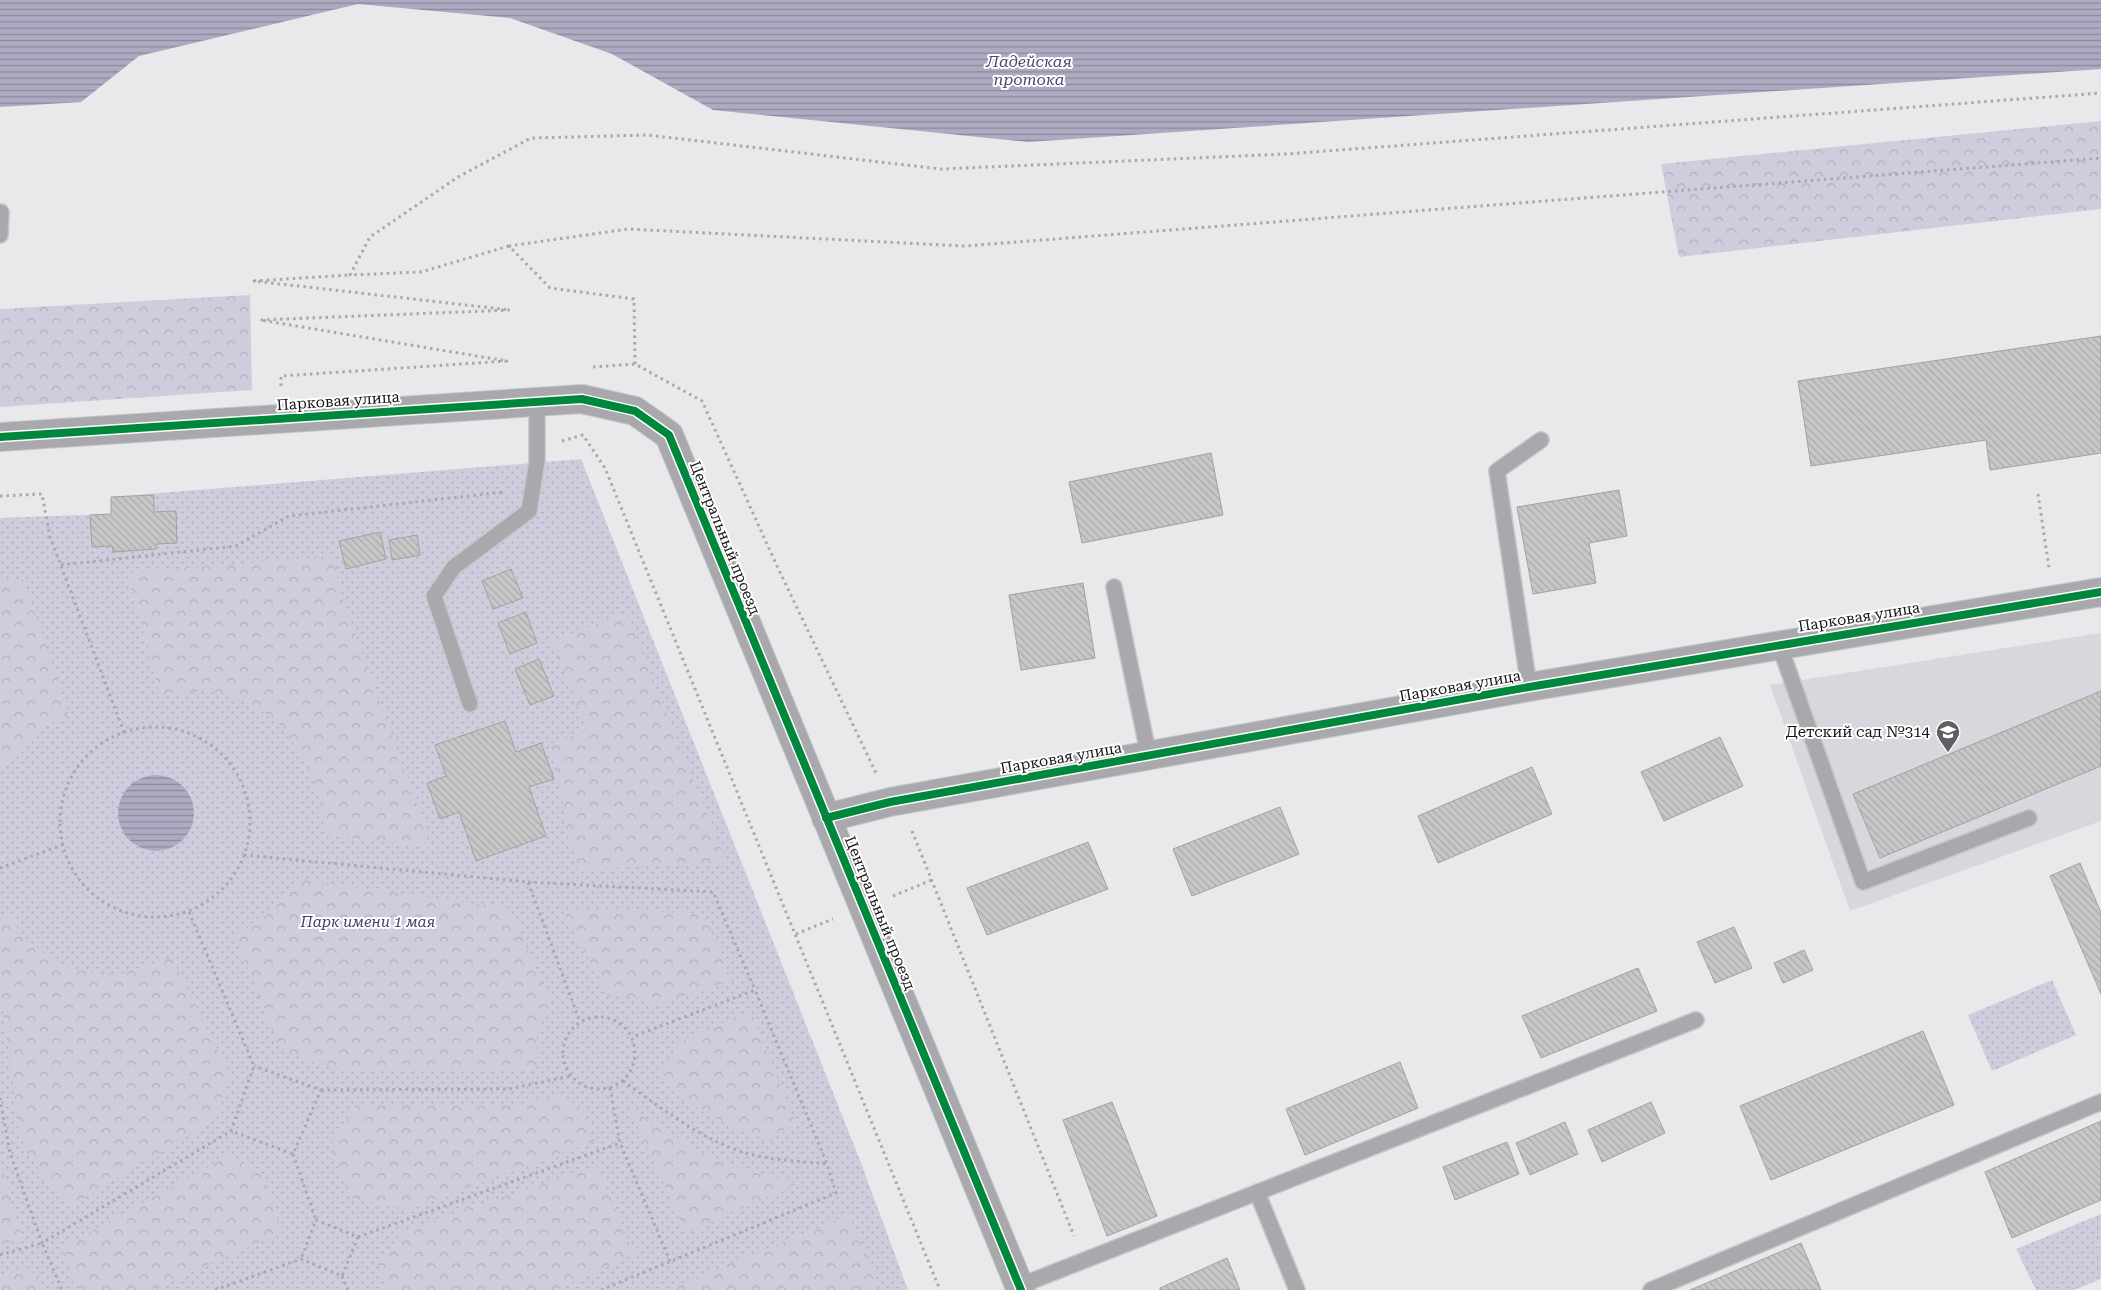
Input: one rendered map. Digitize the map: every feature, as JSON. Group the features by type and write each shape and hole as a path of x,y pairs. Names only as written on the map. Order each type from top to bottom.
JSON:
{"street":[{"name":"Парковая улица","path":"0,437 582,399 636,411 669,434"},
{"name":"Центральный проезд","path":"669,434 1020,1288"},
{"name":"Парковая улица","path":"826,818 890,802 1149,757 1528,687 2101,592"}],"lane":[{"path":"0,235 1,212"},
{"path":"470,704 434,596 454,567 529,511 538,448 537,402"},
{"path":"1528,687 1497,471 1541,440"},
{"path":"1114,587 1149,757"},
{"path":"1779,644 1863,882 2029,818"},
{"path":"1020,1288 1257,1192 1696,1020"},
{"path":"1651,1290 2101,1102"},
{"path":"1257,1192 1296,1290"}],"path":[{"path":"350,275 370,237 458,177 531,138 648,135 941,169 1286,154 2101,93"},
{"path":"280,395 280,376 507,361 260,320 510,310 254,281 422,272 509,246 628,228 964,246 2101,158"},
{"path":"509,246 550,288 634,299 635,364 702,401 777,566 890,802 910,826 1084,1261"},
{"path":"538,448 583,435 605,468 940,1290"},
{"path":"61,565 236,546 289,516 512,491"},
{"path":"0,496 42,494 50,537 124,732"},
{"path":"2038,494 2053,600"},
{"path":"147,727 170,728 192,734 212,746 228,761 241,780 248,802 250,825 244,855 236,872 219,893 188,912 170,916 142,916 114,908 91,893 73,871 62,845 60,821 63,798 84,755 124,732 147,727"},
{"path":"0,868 62,845"},
{"path":"244,855 528,882 714,892 827,1164 836,1194 600,1290"},
{"path":"528,882 580,1022"},
{"path":"0,1255 42,1243 231,1131 254,1066 188,912"},
{"path":"632,1037 755,990"},
{"path":"591,1018 615,1020 625,1027 632,1037 635,1048 635,1060 623,1080 610,1088 589,1088 571,1076 565,1065 563,1053 565,1041 571,1030 580,1022 591,1018"},
{"path":"254,1066 320,1090 509,1089 571,1076"},
{"path":"623,1080 674,1117 703,1134 739,1151 789,1161 827,1164"},
{"path":"610,1088 620,1142 670,1261"},
{"path":"300,1259 316,1220 293,1154 320,1090"},
{"path":"0,1098 10,1152 42,1243 62,1290"},
{"path":"231,1131 293,1154"},
{"path":"316,1220 358,1237 620,1142"},
{"path":"342,1276 358,1237"},
{"path":"215,1290 300,1259 342,1276 348,1290"}],"shaded area":[{"name":"Детский сад №314","path":"2101,633 2101,821 1850,911 1770,685"}],"green space":[{"path":"2101,121 2101,209 1679,257 1661,164"},
{"path":"250,295 252,390 0,407 0,309"},
{"name":"Парк имени 1 мая","path":"581,459 861,1163 908,1290 0,1290 0,518 111,514 111,497"},
{"path":"333,556 341,594 433,848 325,835 319,794 305,760 280,724 263,712 228,694 206,691 160,695 127,573"},
{"path":"24,580 69,715 48,725 28,738 12,755 0,775 0,582"},
{"path":"626,612 727,863 578,869 549,744 587,730 552,642"},
{"path":"297,879 510,909 551,1004 539,1026 536,1069 488,1072 347,1071 280,1051 236,938 285,894"},
{"path":"562,910 704,913 731,980 654,1006 633,996 609,996"},
{"path":"9,916 26,939 59,965 86,972 119,974 172,958 230,1075 213,1121 69,1207 22,1147 0,990 0,918"},
{"path":"2052,980 2076,1035 1992,1071 1968,1015"},
{"path":"751,1011 795,1122 772,1141 740,1130 710,1116 684,1097 661,1072 671,1059 671,1045"},
{"path":"557,1096 580,1106 595,1141 406,1210 351,1198 330,1147 356,1105 514,1106"},
{"path":"630,1109 717,1161 756,1173 777,1176 796,1184 686,1233"},
{"path":"228,1156 264,1175 282,1232 151,1290 79,1290 61,1248"},
{"path":"0,1160 22,1239 0,1245"},
{"path":"597,1165 634,1254 557,1290 388,1290 378,1264 403,1231"},
{"path":"2101,1214 2101,1279 2074,1290 2036,1290 2016,1249"},
{"path":"849,1215 881,1290 665,1290"},
{"path":"31,1268 40,1290 0,1290 0,1275"}],"water":[{"name":"Ладейская протока","path":"0,0 2101,0 2101,69 1028,142 713,110 612,54 510,18 358,4 139,56 81,102 0,107"},
{"path":"149,775 163,775 177,781 188,792 194,806 191,828 183,840 163,851 149,851 135,845 124,834 118,820 118,806 124,792 135,781"}],"building":[{"path":"2101,336 2101,453 1990,470 1986,440 1811,466 1798,381"},
{"path":"1211,453 1223,515 1082,543 1069,482"},
{"path":"1619,490 1627,536 1589,543 1596,583 1533,594 1517,507"},
{"path":"154,495 154,512 176,511 177,543 156,544 156,549 113,552 112,546 92,547 90,515 111,514 111,497"},
{"path":"380,532 386,559 346,569 339,541"},
{"path":"417,535 420,555 392,560 389,540"},
{"path":"511,569 523,598 493,609 482,581"},
{"path":"1083,583 1095,658 1021,670 1009,595"},
{"path":"526,612 537,643 510,654 498,623"},
{"path":"539,659 554,696 530,705 515,669"},
{"path":"2101,691 2101,766 1880,858 1853,794"},
{"path":"505,721 516,752 541,743 554,779 529,787 546,836 476,861 459,812 440,819 427,783 446,776 435,745"},
{"path":"1720,737 1743,786 1664,821 1641,772"},
{"path":"1532,767 1552,814 1438,863 1418,816"},
{"path":"1280,807 1299,854 1192,896 1173,849"},
{"path":"1088,842 1108,889 987,935 967,888"},
{"path":"2080,863 2101,913 2101,994 2050,876"},
{"path":"1734,927 1752,968 1715,983 1697,942"},
{"path":"1804,950 1813,970 1783,983 1774,963"},
{"path":"1638,968 1657,1011 1541,1058 1522,1016"},
{"path":"1923,1031 1954,1105 1771,1180 1740,1106"},
{"path":"1400,1062 1418,1108 1305,1155 1286,1109"},
{"path":"1112,1102 1157,1216 1107,1236 1063,1120"},
{"path":"1651,1102 1665,1133 1602,1162 1588,1130"},
{"path":"2101,1121 2101,1200 2012,1238 1985,1172"},
{"path":"1565,1122 1578,1154 1530,1175 1516,1143"},
{"path":"1507,1142 1519,1174 1455,1200 1443,1167"},
{"path":"1801,1243 1821,1290 1690,1290"},
{"path":"1227,1258 1240,1290 1160,1290 1160,1288"}],"cycle path":[{"path":"0,437 582,399 635,411 669,435 1021,1290"},
{"path":"826,818 890,802 1529,687 2101,592"}],"place":[{"name":"Детский сад №314","path":"1948,753"}]}
